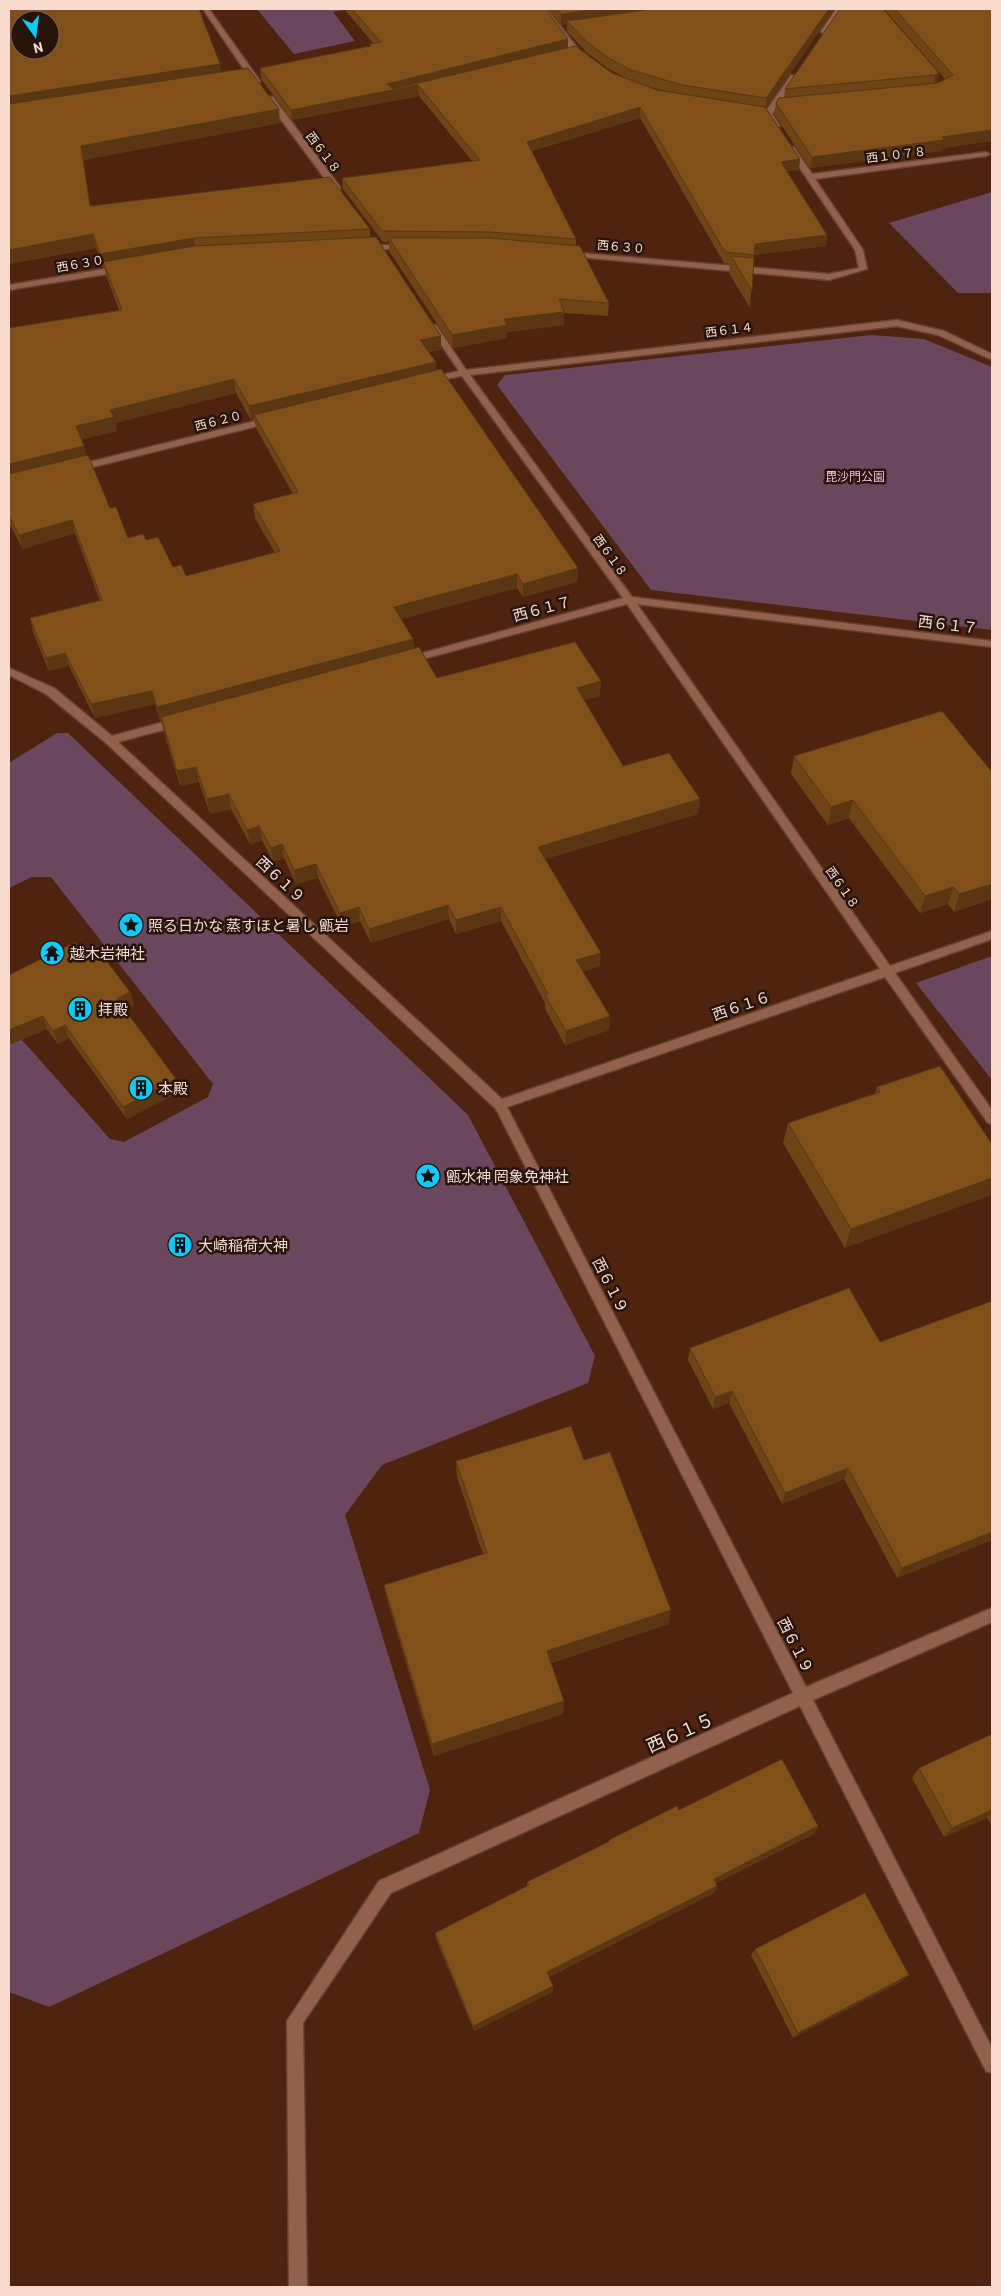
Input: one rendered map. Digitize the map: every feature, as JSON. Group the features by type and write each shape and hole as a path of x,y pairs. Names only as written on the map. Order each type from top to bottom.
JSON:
{"street":[{"name":"西６１８","path":"206,9 252,76 345,200"},
{"path":"544,9 576,52 592,63"},
{"path":"821,38 839,9"},
{"path":"558,29 567,27"},
{"path":"567,54 576,52"},
{"path":"758,112 768,114 800,68"},
{"path":"242,78 252,76"},
{"path":"774,105 784,104"},
{"name":"西６３０","path":"558,253 829,276 863,269 859,250 768,114"},
{"name":"西１０７８","path":"810,177 986,154"},
{"path":"374,239 385,254"},
{"path":"360,248 380,246 420,247"},
{"name":"西６３０","path":"9,288 131,267"},
{"name":"西６１８","path":"427,317 463,372 629,600 886,972 992,1119"},
{"name":"西６１４","path":"463,372 897,322 941,333 992,357"},
{"path":"424,382 463,372"},
{"name":"西６２０","path":"67,470 279,418"},
{"name":"西６１７","path":"398,662 629,600 992,644"},
{"name":"西６１９","path":"9,671 50,691 110,740 500,1105 992,2065"},
{"path":"110,740 186,719"},
{"name":"西６１６","path":"500,1105 992,935"},
{"name":"西６１５","path":"298,2287 295,2021 385,1887 804,1696 992,1615"}],"green space":[{"path":"257,9 349,9 333,12 355,41 294,54"},
{"path":"992,192 992,293 958,293 889,223"},
{"name":"毘沙門公園","path":"872,335 924,339 992,367 992,630 651,590 497,385 505,375"},
{"path":"57,733 68,733 468,1115 595,1356 588,1383 382,1465 345,1515 430,1790 419,1833 49,2007 9,1992 9,1032 15,1032 110,1139 124,1142 208,1097 213,1084 51,877 32,877 9,888 9,763"},
{"path":"992,956 992,1080 916,983"}],"building":[{"path":"9,9 199,9 220,64 9,96"},
{"path":"352,9 546,9 568,39 387,84 393,89 575,46 612,73 657,90 765,107 800,159 781,162 827,235 755,244 754,255 725,252 640,107 527,142 576,239 490,232 382,231 342,178 480,160 418,85 291,110 260,68 371,46 370,44 381,42"},
{"path":"557,9 600,9 561,14"},
{"path":"652,9 829,9 766,98 682,85 631,70 607,57 585,40 567,21"},
{"path":"840,9 883,9 939,73 935,75 785,89"},
{"path":"895,9 992,9 992,130 942,137 944,140 812,157 776,103 779,98 938,83 953,75"},
{"path":"248,68 279,109 81,146 90,206 330,177 370,229 194,238 100,254 93,234 9,250 9,104"},
{"path":"376,237 441,336 420,340 436,362 249,406 234,379 110,410 114,417 76,426 84,446 9,464 9,328 122,310 103,262 194,246"},
{"path":"389,238 490,238 580,246 609,303 559,299 564,312 504,319 507,325 452,335"},
{"path":"731,256 754,258 752,291"},
{"path":"441,369 578,568 523,584 517,574 394,607 413,639 157,707 152,691 91,704 65,653 46,658 30,618 102,600 72,520 19,535 9,516 9,474 88,455 110,508 116,507 128,538 143,534 146,540 158,537 173,567 181,565 186,576 280,551 253,504 298,492 254,415"},
{"path":"575,642 601,681 577,688 623,766 669,753 700,799 538,847 601,953 576,960 610,1016 566,1031 545,995 548,994 501,907 456,920 448,905 369,929 359,907 340,913 316,864 294,870 282,844 271,848 259,826 247,830 229,794 207,799 196,767 177,771 161,717 419,647 437,678"},
{"path":"942,711 992,772 992,884 959,894 953,887 925,896 853,800 831,807 794,756"},
{"path":"75,942 81,950 94,944 130,992 117,999 176,1079 123,1107 65,1025 53,1031 43,1016 9,1030 9,975"},
{"path":"940,1066 992,1144 992,1178 851,1229 788,1123 880,1092 877,1087"},
{"path":"849,1288 880,1342 992,1301 992,1532 902,1568 848,1468 785,1493 732,1391 715,1397 690,1348"},
{"path":"571,1426 584,1460 610,1452 671,1610 547,1651 564,1701 432,1744 384,1585 487,1553 456,1461"},
{"path":"992,1734 992,1810 952,1828 919,1768"},
{"path":"782,1759 818,1826 714,1879 717,1886 547,1972 553,1986 473,2026 435,1933 529,1885 527,1882 609,1840 677,1806 679,1810"},
{"path":"865,1893 909,1975 798,2033 755,1949"}],"place":[{"name":"照る日かな 蒸すほと暑し 甑岩","path":"131,925"},
{"name":"越木岩神社","path":"52,953"},
{"name":"拝殿","path":"80,1009"},
{"name":"本殿","path":"141,1088"},
{"name":"甑水神 罔象免神社","path":"428,1176"},
{"name":"大崎稲荷大神","path":"180,1245"}]}
